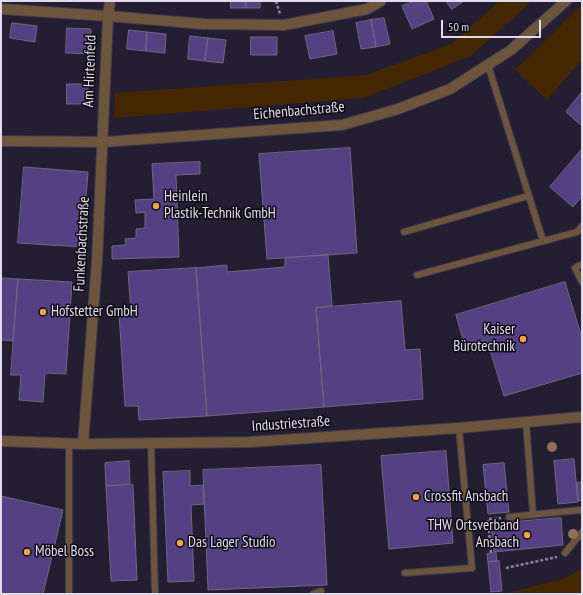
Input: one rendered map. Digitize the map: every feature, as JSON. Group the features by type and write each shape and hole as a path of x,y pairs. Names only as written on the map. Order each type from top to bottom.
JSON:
{"street":[{"name":"Am Hirtenfeld","path":"103,142 108,16 110,1"},
{"path":"1,9 204,24 284,25 367,9 381,1"},
{"name":"Eichenbachstraße","path":"1,141 103,142 342,125 398,109 450,89 511,50 566,1"},
{"name":"Funkenbachstraße","path":"83,444 97,261 103,142"},
{"name":"Industriestraße","path":"1,441 69,444 250,442 459,428 582,417"}],"lane":[{"path":"488,65 543,241"},
{"path":"404,232 528,196"},
{"path":"417,275 577,232 582,226"},
{"path":"582,264 575,268 582,282"},
{"path":"526,422 534,514"},
{"path":"405,573 472,568 459,428"},
{"path":"151,443 155,594"},
{"path":"69,444 69,594"},
{"path":"509,517 582,511"},
{"path":"565,553 582,532"},
{"path":"312,594 321,591"}],"path":[{"path":"491,553 488,519 509,517"},
{"path":"506,568 554,558 565,553"}],"shaded area":[{"path":"499,1 532,1 471,56 364,98 114,118 115,93 366,75 451,44"},
{"path":"582,4 582,60 547,100 515,70"},
{"path":"582,568 582,594 503,594 565,578"}],"building":[{"path":"231,1 246,1 246,8 231,8"},
{"path":"246,1 260,1 260,8 246,8"},
{"path":"415,1 426,1 434,19 412,29 402,6"},
{"path":"446,1 464,1 452,9"},
{"path":"384,18 390,44 376,47 371,20"},
{"path":"371,20 376,47 361,49 356,23"},
{"path":"12,23 37,26 35,42 10,38"},
{"path":"67,28 91,29 90,54 66,53"},
{"path":"129,30 147,32 146,51 127,49"},
{"path":"333,31 337,54 310,59 305,36"},
{"path":"147,32 166,34 165,53 146,51"},
{"path":"190,36 208,38 205,61 188,59"},
{"path":"251,37 277,37 277,55 251,55"},
{"path":"208,38 226,40 223,63 205,61"},
{"path":"67,84 88,84 88,104 67,104"},
{"path":"582,92 582,126 566,112"},
{"path":"350,148 357,253 267,259 259,154"},
{"path":"582,149 582,196 573,207 550,187"},
{"name":"Heinlein Plastik-Technik GmbH","path":"200,162 200,174 176,175 179,257 112,259 112,246 126,245 125,239 136,238 136,229 145,228 145,212 136,213 135,200 154,199 152,164"},
{"path":"24,167 88,172 82,247 18,243"},
{"path":"328,255 332,306 316,308 324,407 207,416 196,268 227,265 227,272 285,267 285,258"},
{"path":"196,268 207,416 139,420 138,406 125,406 119,313 131,312 128,272"},
{"path":"1,278 18,279 13,341 1,340"},
{"name":"Hofstetter GmbH","path":"18,279 72,282 66,374 45,373 43,402 19,400 21,375 11,375"},
{"name":"Kaiser Bürotechnik","path":"565,282 582,338 582,373 504,396 487,340 465,346 456,315"},
{"path":"401,301 405,350 420,349 423,399 324,407 316,308"},
{"path":"446,451 453,543 389,549 381,456"},
{"path":"574,459 578,502 558,504 554,461"},
{"path":"129,461 130,484 106,486 105,463"},
{"path":"504,463 509,512 488,514 483,465"},
{"path":"321,465 327,585 208,590 203,470"},
{"name":"Das Lager Studio","path":"190,471 190,486 203,485 204,504 191,505 194,581 168,582 163,472"},
{"path":"582,482 582,500 578,501 577,483"},
{"path":"133,485 137,580 111,581 106,486"},
{"name":"Möbel Boss","path":"1,496 63,510 43,594 1,594"},
{"name":"THW Ortsverband Ansbach","path":"561,518 563,545 494,552 491,524"},
{"path":"496,553 497,561 488,562 487,554"},
{"path":"499,561 502,591 491,592 488,562"}],"place":[{"name":"Heinlein Plastik-Technik GmbH","path":"156,206"},
{"name":"Hofstetter GmbH","path":"43,312"},
{"name":"Kaiser Bürotechnik","path":"523,339"},
{"name":"Crossfit Ansbach","path":"416,497"},
{"name":"THW Ortsverband Ansbach","path":"527,535"},
{"name":"Das Lager Studio","path":"180,543"},
{"name":"Möbel Boss","path":"27,552"}]}
